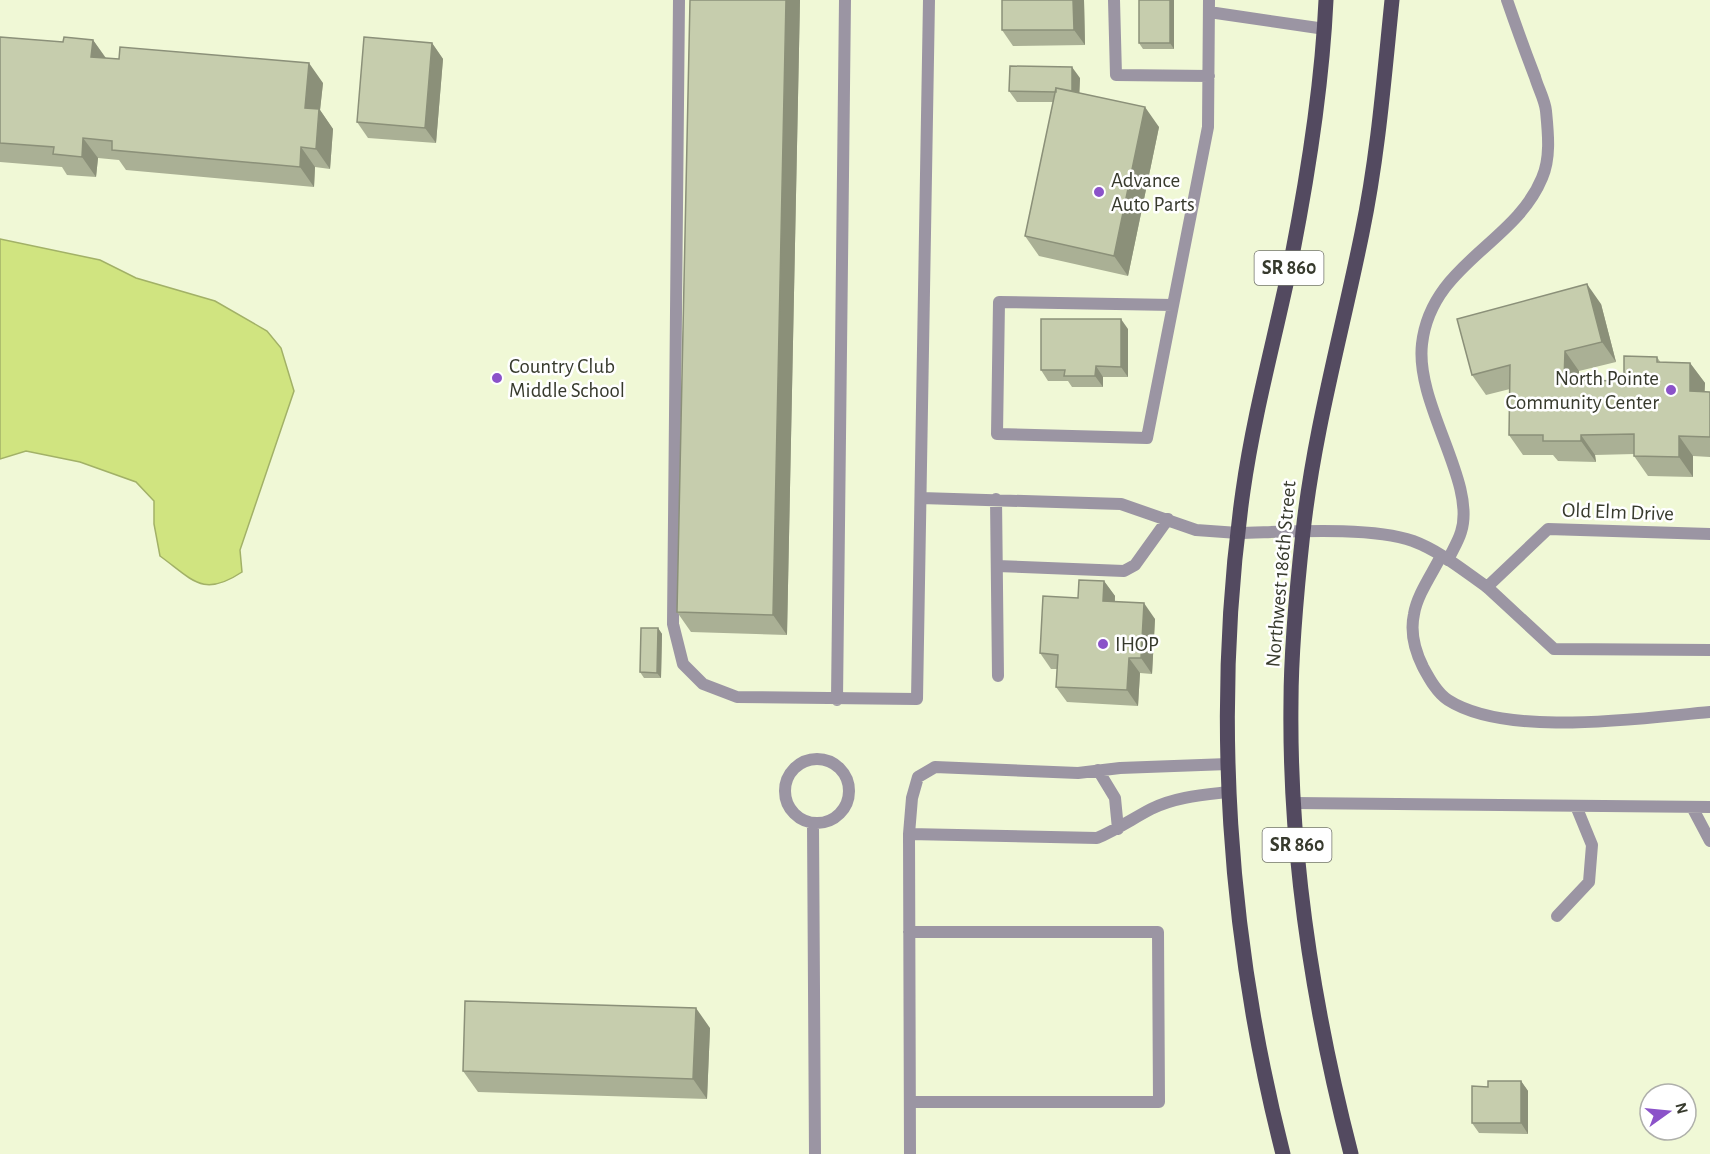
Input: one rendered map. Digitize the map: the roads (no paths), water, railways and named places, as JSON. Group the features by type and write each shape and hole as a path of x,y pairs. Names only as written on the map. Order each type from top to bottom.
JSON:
{"main road":[{"name":"Northwest 186th Street","path":"1283,1154 1256,1031 1242,939 1228,792 1228,661 1238,533 1263,374 1290,263 1311,152 1325,29 1326,0"},
{"name":"Northwest 186th Street","path":"1351,1154 1322,1031 1311,972 1294,803 1290,701 1303,532 1313,457 1363,231 1381,120 1392,0"}],"street":[{"path":"680,0 673,624 683,664 703,684 737,697 837,700 917,699 929,0"},
{"path":"837,700 844,0"},
{"path":"1114,0 1116,75 1209,76"},
{"path":"1507,0 1546,108 1548,148 1542,178 1525,206 1519,215 1448,281 1434,306 1422,341 1420,364 1426,390 1459,484 1464,507 1462,531 1444,558 1414,613 1413,635 1417,655 1430,679 1446,699 1464,708 1488,714 1571,724 1710,712"},
{"path":"1173,305 999,302 997,434 1147,438 1208,127 1209,6 1325,29"},
{"path":"921,498 1121,504 1196,530 1395,537 1412,541 1444,558 1487,587 1554,649 1710,650"},
{"path":"996,500 998,676"},
{"path":"997,566 1124,571 1135,565 1168,519"},
{"name":"Old Elm Drive","path":"1487,587 1548,529 1710,534"},
{"path":"821,760 832,764 842,772 848,783 849,795 845,807 836,817 826,823 813,824 801,819 792,811 786,800 785,787 789,776 797,766 808,761 821,760"},
{"path":"910,1154 909,834 912,798 918,777 935,767 1078,772 1228,764"},
{"path":"1098,770 1115,798 1118,830"},
{"path":"909,834 1097,838 1118,830 1151,809 1175,800 1228,792"},
{"path":"1294,803 1710,807"},
{"path":"1557,916 1589,882 1592,845 1576,806"},
{"path":"1692,807 1710,841"},
{"path":"813,824 815,1154"},
{"path":"909,932 1158,932 1159,1102 910,1102"}],"place":[{"name":"Advance Auto Parts","path":"1099,192"},
{"name":"Country Club Middle School","path":"497,378"},
{"name":"North Pointe Community Center","path":"1671,390"},
{"name":"IHOP","path":"1103,644"}]}
